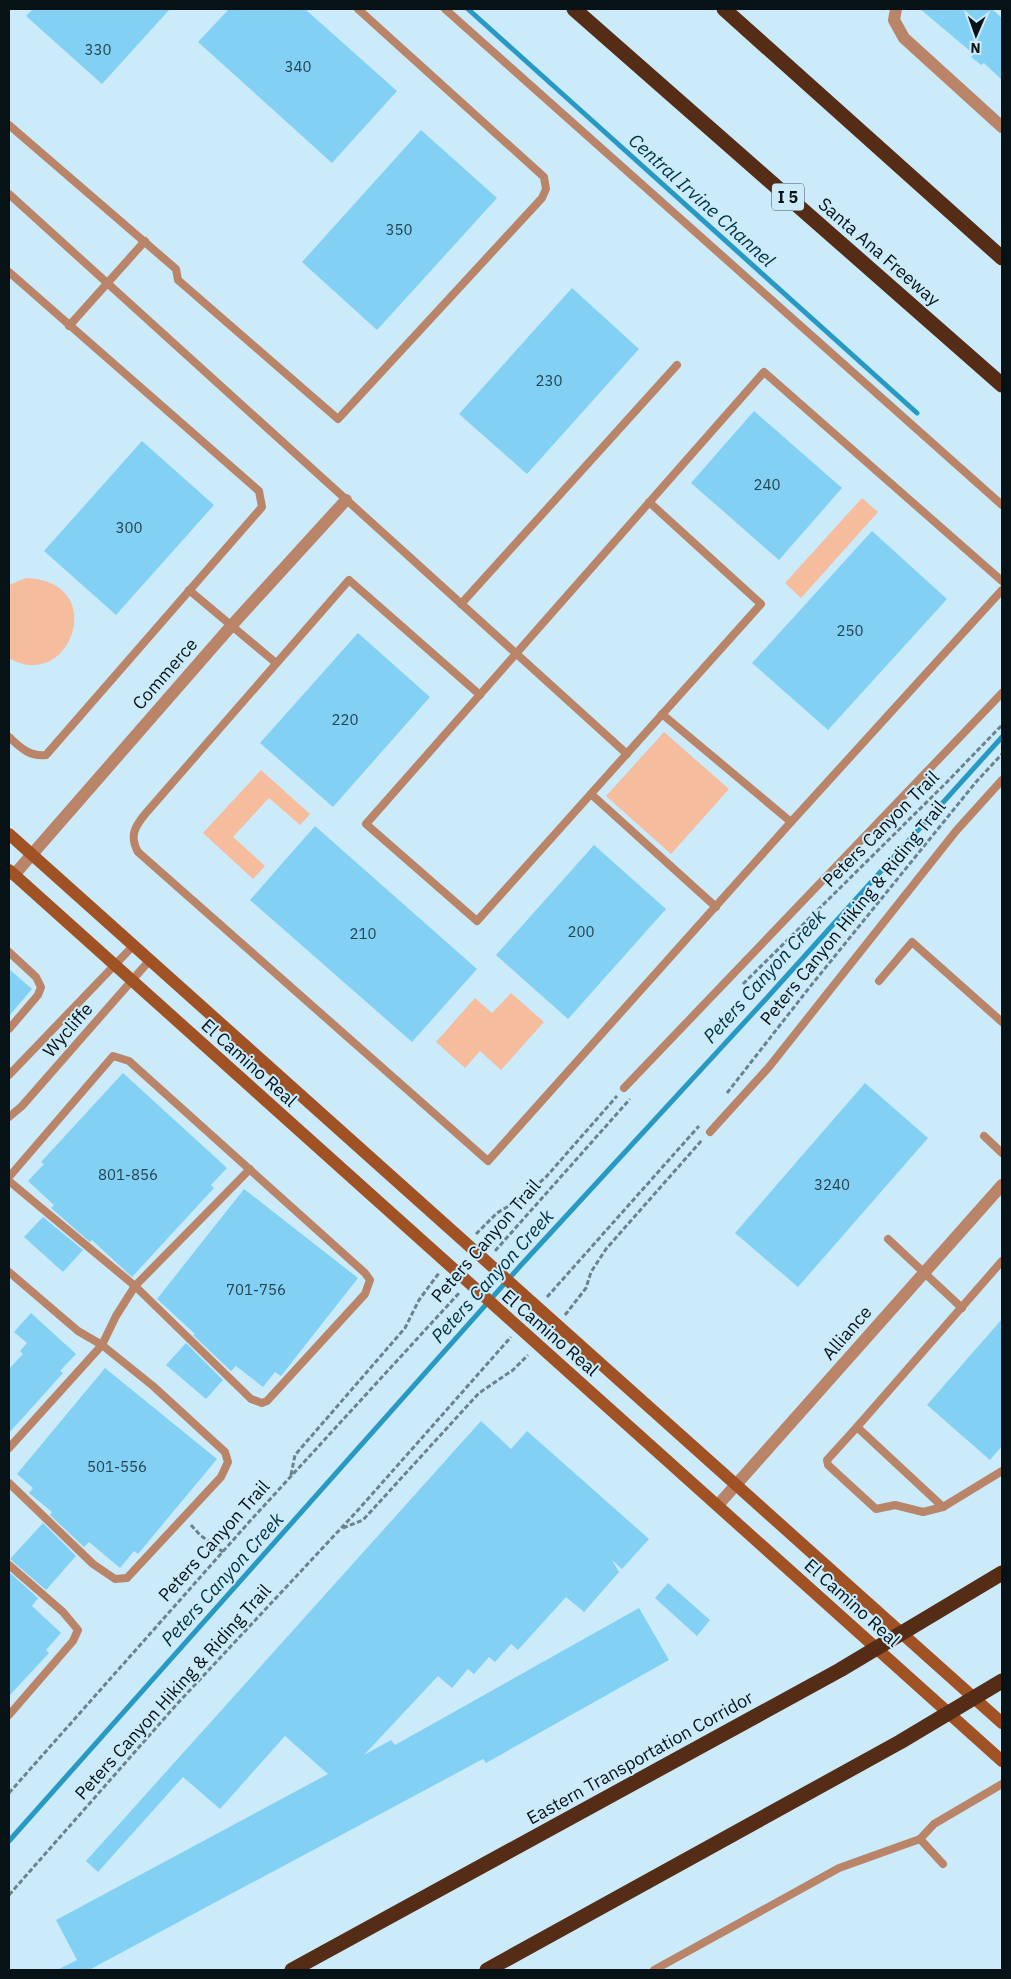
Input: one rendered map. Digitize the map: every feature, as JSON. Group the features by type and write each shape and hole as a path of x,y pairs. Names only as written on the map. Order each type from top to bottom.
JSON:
{"highway":[{"name":"Santa Ana Freeway","path":"574,9 1002,385"},
{"path":"724,9 1002,258"},
{"name":"Eastern Transportation Corridor","path":"292,1970 840,1670 1002,1573"},
{"path":"487,1970 900,1742 1002,1681"}],"main road":[{"name":"El Camino Real","path":"9,834 149,961 485,1257 542,1311 1002,1723"},
{"name":"El Camino Real","path":"11,872 463,1282 524,1332 1002,1761"}],"street":[{"path":"895,14 904,38 1002,126"},
{"name":"Commerce","path":"11,872 31,854 232,625 346,500"},
{"name":"Alliance","path":"718,1505 1002,1185"}],"lane":[{"path":"9,125 145,240 176,269 178,280 338,419 542,198 546,189 544,177 358,9"},
{"path":"446,9 1002,505"},
{"path":"9,194 627,754"},
{"path":"69,326 145,240"},
{"path":"9,272 259,491 262,507 46,755 38,756 27,753 9,737"},
{"path":"461,604 678,365"},
{"path":"649,502 761,604 477,921 366,824 649,502 764,372 1002,581"},
{"path":"480,694 350,580 137,823 133,833 133,844 145,859 488,1161 791,822 1002,590"},
{"path":"189,590 276,663"},
{"path":"624,1088 1002,693"},
{"path":"662,714 791,822"},
{"path":"710,1132 769,1067 956,831 1002,780"},
{"path":"590,794 716,907"},
{"path":"879,982 912,942 1002,1022"},
{"name":"Wycliffe","path":"9,1075 133,946"},
{"path":"9,952 36,977 41,987 38,996 9,1029"},
{"name":"Wycliffe","path":"9,1117 22,1106 149,961"},
{"path":"9,1177 114,1056 129,1061 365,1273 370,1280 365,1294 267,1401 262,1403 251,1399 135,1286 9,1181"},
{"path":"984,1136 1002,1153"},
{"path":"9,1448 102,1345 116,1316 135,1286 250,1169"},
{"path":"888,1239 962,1308"},
{"path":"1002,1262 827,1460 828,1465 876,1509 895,1505 923,1512 943,1507 1002,1471"},
{"path":"9,1272 78,1331 102,1345 153,1386 225,1452 228,1462 221,1477 127,1578 115,1579 93,1564 9,1483"},
{"path":"857,1426 943,1507"},
{"path":"9,1565 63,1612 78,1630 73,1641 9,1715"},
{"path":"654,1970 839,1868 920,1839 934,1824 1002,1784"},
{"path":"920,1839 943,1864"}],"path":[{"name":"Peters Canyon Trail","path":"739,988 948,782 1002,725"},
{"name":"Peters Canyon Hiking & Riding Trail","path":"727,1092 976,782 1002,754"},
{"path":"479,1231 497,1214 522,1198 546,1177 624,1088"},
{"name":"Peters Canyon Trail","path":"485,1257 632,1096"},
{"path":"569,1311 586,1288 591,1272 606,1249 710,1132 701,1123"},
{"path":"291,1476 295,1455 405,1328 419,1300 436,1276"},
{"name":"Peters Canyon Trail","path":"9,1793 291,1476 420,1337 463,1282"},
{"path":"340,1530 363,1520 479,1393 513,1370 528,1356"},
{"name":"Peters Canyon Hiking & Riding Trail","path":"9,1896 177,1704 359,1509"},
{"path":"184,1517 200,1535 223,1552"}],"shaded area":[{"path":"862,498 878,512 801,598 785,583"},
{"path":"26,578 52,584 68,597 74,614 72,633 64,649 49,661 31,665 9,658 9,585"},
{"path":"664,732 729,789 671,854 606,796"},
{"path":"261,770 310,814 300,825 269,798 233,837 265,866 253,879 203,833"},
{"path":"511,993 544,1022 501,1070 480,1051 465,1068 436,1042 475,998 492,1013"}],"building":[{"path":"33,9 170,9 102,84 26,16"},
{"path":"229,9 305,9 397,91 332,163 198,42"},
{"path":"920,9 992,9 1002,18 1002,80 984,63 981,65 971,57 973,55 970,51"},
{"path":"421,130 497,198 377,330 302,262"},
{"path":"572,288 639,349 527,474 459,414"},
{"path":"754,411 842,488 779,560 691,483"},
{"path":"142,441 214,505 116,615 44,551"},
{"path":"872,531 947,599 828,730 752,663"},
{"path":"358,633 430,697 333,807 260,743"},
{"path":"315,826 477,969 412,1042 250,900"},
{"path":"594,845 666,909 568,1019 496,955"},
{"path":"9,969 32,989 9,1016"},
{"path":"123,1073 227,1168 211,1185 214,1188 132,1277 92,1240 90,1242 51,1208 54,1205 28,1181 44,1164 41,1162"},
{"path":"865,1083 928,1138 798,1287 735,1233"},
{"path":"244,1189 358,1278 281,1376 275,1372 263,1387 236,1366 231,1371 157,1299"},
{"path":"43,1217 83,1250 63,1272 24,1237"},
{"path":"31,1313 76,1354 60,1371 63,1373 9,1433 9,1369 23,1354 20,1351 27,1343 14,1332"},
{"path":"1002,1319 1002,1446 990,1460 927,1405"},
{"path":"186,1343 223,1380 206,1399 166,1365"},
{"path":"105,1368 217,1459 138,1554 134,1551 120,1568 89,1542 84,1547 50,1515 52,1512 29,1493 33,1488 17,1474"},
{"path":"481,1421 511,1449 527,1431 649,1539 622,1569 612,1560 619,1572 584,1612 566,1597 518,1650 511,1644 495,1662 489,1657 474,1674 468,1669 452,1688 438,1676 364,1755 391,1740 395,1745 639,1608 669,1660 486,1763 483,1759 89,1970 57,1970 77,1960 56,1920 328,1774 285,1736 220,1809 183,1777 98,1872 86,1861"},
{"path":"43,1523 76,1556 46,1590 10,1559"},
{"path":"9,1572 38,1598 32,1606 61,1633 46,1650 49,1653 9,1696"},
{"path":"668,1583 710,1620 697,1636 655,1598"}],"waterway":[{"name":"Central Irvine Channel","path":"468,9 917,413"},
{"name":"Peters Canyon Creek","path":"9,1841 522,1264 765,1000 1002,737"}]}
